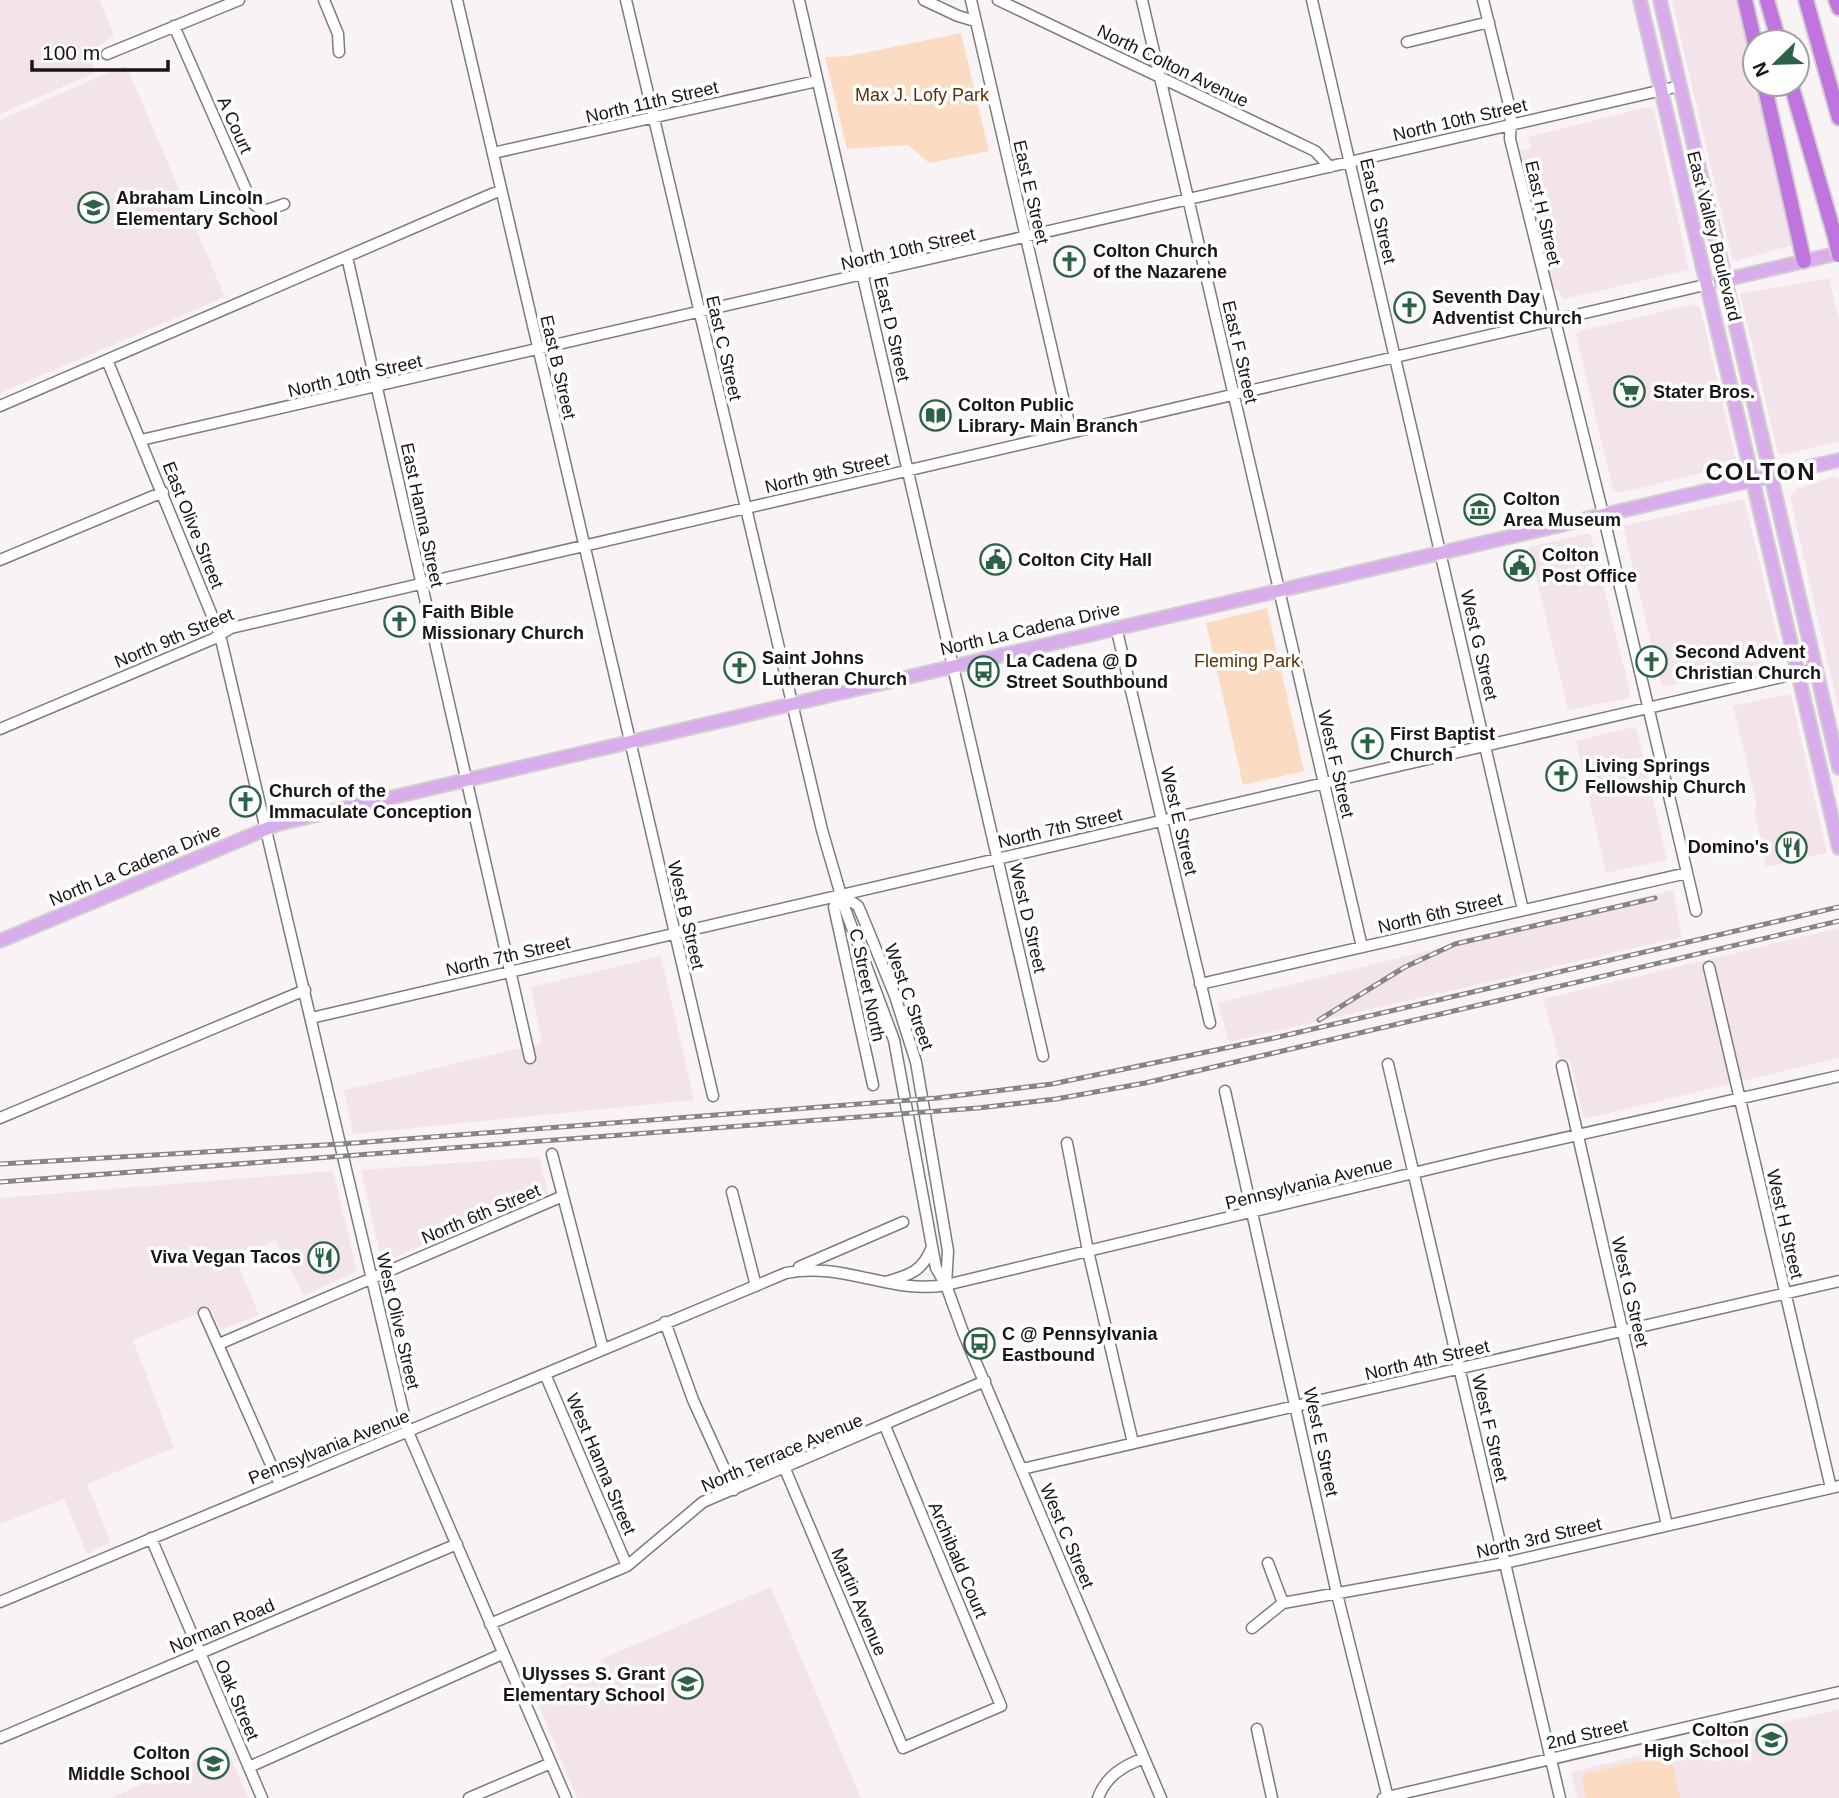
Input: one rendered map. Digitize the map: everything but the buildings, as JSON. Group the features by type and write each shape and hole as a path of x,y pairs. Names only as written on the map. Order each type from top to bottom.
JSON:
{"highway":[{"path":"1745,0 1751,28"},
{"path":"1767,0 1775,28"},
{"path":"1806,0 1839,118"},
{"path":"1836,0 1839,8"},
{"path":"1767,98 1804,261"},
{"path":"1795,98 1839,254"}],"main road":[{"name":"East Valley Boulevard","path":"1640,0 1709,284 1827,796"},
{"name":"East Valley Boulevard","path":"1660,0 1839,768"},
{"path":"1709,284 1839,254"},
{"name":"North La Cadena Drive","path":"0,941 267,828 629,740 1839,460"},
{"path":"1827,796 1836,807 1839,820"},
{"path":"1827,796 1839,848"}],"street":[{"path":"107,54 239,0"},
{"path":"324,0 338,34 340,52"},
{"name":"East B Street","path":"457,0 629,740"},
{"name":"East C Street","path":"626,0 792,703"},
{"name":"East D Street","path":"799,0 953,665"},
{"path":"924,0 958,16 975,20"},
{"name":"East E Street","path":"971,0 1071,432"},
{"name":"North Colton Avenue","path":"998,0 1315,151 1330,167"},
{"name":"East F Street","path":"1142,0 1278,590"},
{"name":"East G Street","path":"1312,0 1441,552"},
{"name":"East H Street","path":"1483,0 1511,113 1510,139 1544,285 1603,514"},
{"path":"1407,42 1489,22"},
{"name":"A Court","path":"174,26 251,201 258,210 266,211 284,204"},
{"name":"North 11th Street","path":"493,153 817,81"},
{"name":"North 10th Street","path":"142,440 379,387 537,348 864,276 1680,86"},
{"path":"0,406 501,190"},
{"name":"East Hanna Street","path":"347,257 467,778"},
{"name":"North 9th Street","path":"0,729 231,628 1709,284"},
{"name":"East Olive Street","path":"107,360 220,635 267,828"},
{"path":"0,560 163,492"},
{"path":"1603,514 1696,911"},
{"name":"West G Street","path":"1441,552 1523,910"},
{"name":"West F Street","path":"1278,590 1362,947"},
{"name":"West E Street","path":"1116,627 1210,1023"},
{"name":"West D Street","path":"953,665 1043,1056"},
{"name":"North 7th Street","path":"311,1018 1816,669"},
{"name":"West C Street","path":"792,703 822,830 842,895 894,1040 936,1268 946,1285 1161,1798"},
{"name":"West B Street","path":"629,740 712,1096"},
{"path":"467,778 530,1058"},
{"name":"West Olive Street","path":"267,828 408,1433 566,1798"},
{"name":"North 6th Street","path":"1199,984 1687,873"},
{"name":"West C Street","path":"842,895 858,906 895,996 916,1062 948,1251 946,1285"},
{"name":"C Street North","path":"842,895 834,907 873,1085"},
{"name":"West H Street","path":"1709,967 1785,1294 1835,1487"},
{"path":"0,1118 305,990"},
{"name":"West F Street","path":"1388,1065 1560,1798"},
{"name":"West G Street","path":"1562,1066 1667,1525"},
{"name":"Pennsylvania Avenue","path":"786,1273 814,1269 837,1271 911,1288 946,1285 1578,1134 1839,1076"},
{"name":"West E Street","path":"1225,1091 1298,1406 1337,1594 1386,1798"},
{"path":"1067,1143 1088,1251 1133,1443"},
{"path":"552,1154 603,1349"},
{"path":"732,1192 756,1286"},
{"name":"North 6th Street","path":"219,1344 563,1196"},
{"name":"Pennsylvania Avenue","path":"0,1602 408,1433 903,1222"},
{"path":"886,1282 915,1272 926,1264 933,1247"},
{"name":"North 4th Street","path":"1022,1469 1839,1281"},
{"path":"205,1313 280,1485"},
{"path":"665,1322 693,1400 734,1490"},
{"name":"West Hanna Street","path":"545,1374 627,1566"},
{"name":"North Terrace Avenue","path":"490,1624 627,1566 704,1502 985,1381"},
{"name":"Archibald Court","path":"885,1426 1001,1706 902,1748"},
{"name":"Martin Avenue","path":"785,1469 902,1748"},
{"name":"North 3rd Street","path":"1252,1628 1283,1603 1505,1563 1835,1487"},
{"name":"Oak Street","path":"151,1538 262,1798"},
{"name":"Norman Road","path":"0,1738 457,1544"},
{"path":"1268,1563 1283,1603"},
{"path":"249,1767 502,1654"},
{"name":"2nd Street","path":"1386,1798 1839,1692"},
{"path":"1257,1729 1272,1798"},
{"path":"1098,1798 1103,1785 1123,1767 1144,1758"},
{"path":"469,1798 551,1763"}],"shaded area":[{"path":"0,0 100,0 114,36 91,51 94,73 0,114"},
{"path":"1672,0 1739,0 1745,28 1741,28 1741,98 1760,98 1792,245 1736,261 1732,258"},
{"name":"Abraham Lincoln Elementary School","path":"126,65 225,297 0,393 0,120"},
{"path":"1647,107 1654,109 1689,270 1563,299 1559,291 1553,290 1520,150 1531,148 1528,137"},
{"path":"1829,278 1839,321 1839,441 1782,455 1778,453 1740,294"},
{"path":"1695,304 1700,307 1736,460 1733,465 1641,488 1619,492 1613,490 1576,334 1579,331"},
{"path":"1833,477 1839,479 1839,711 1790,497 1796,489"},
{"path":"1744,499 1782,656 1780,659 1665,687 1661,684 1623,526"},
{"path":"1590,533 1630,691 1629,698 1568,710 1529,547"},
{"path":"1788,694 1791,696 1827,853 1766,867 1755,814 1756,801 1733,706"},
{"path":"1633,727 1637,730 1667,860 1606,873 1576,741"},
{"path":"1673,890 1682,937 1229,1042 1218,1003"},
{"path":"1839,928 1839,1058 1584,1119 1570,1060 1560,1061 1543,999"},
{"path":"661,956 694,1100 353,1134 344,1090 542,1043 531,987"},
{"path":"539,1157 548,1193 387,1260 381,1258 361,1170"},
{"path":"333,1171 355,1272 304,1296 275,1240 235,1258 259,1315 220,1330 211,1308 133,1340 174,1448 87,1484 111,1542 87,1554 64,1499 0,1524 0,1198"},
{"name":"Ulysses S. Grant Elementary School","path":"771,1587 861,1798 577,1798 535,1696 594,1672 601,1659"},
{"name":"Colton High School","path":"1839,1709 1839,1798 1577,1798 1571,1772"},
{"name":"Colton Middle School","path":"227,1748 248,1798 112,1798 112,1797"}],"green space":[{"name":"Max J. Lofy Park","path":"961,33 989,151 929,163 908,145 847,149 825,57 849,56"},
{"name":"Fleming Park","path":"1267,608 1304,771 1243,785 1206,623"},
{"path":"1670,1754 1680,1798 1586,1798 1582,1780 1587,1773"}],"railway":[{"path":"1319,1020 1405,967 1455,944 1655,898"},
{"path":"0,1164 341,1144 937,1098 1052,1084 1274,1038 1839,907"},
{"path":"0,1182 978,1108 1056,1099 1145,1083 1839,921"}],"place":[{"name":"Abraham Lincoln Elementary School","path":"93,208"},
{"name":"Colton Church of the Nazarene","path":"1070,261"},
{"name":"Seventh Day Adventist Church","path":"1409,307"},
{"name":"Stater Bros.","path":"1630,392"},
{"name":"Colton Public Library- Main Branch","path":"935,415"},
{"name":"Colton Area Museum","path":"1480,509"},
{"name":"Colton City Hall","path":"995,560"},
{"name":"Colton Post Office","path":"1519,565"},
{"name":"Faith Bible Missionary Church","path":"399,622"},
{"name":"Second Advent Christian Church","path":"1652,662"},
{"name":"Saint Johns Lutheran Church","path":"739,668"},
{"name":"La Cadena @ D Street Southbound","path":"983,671"},
{"name":"First Baptist Church","path":"1367,744"},
{"name":"Living Springs Fellowship Church","path":"1562,776"},
{"name":"Church of the Immaculate Conception","path":"246,801"},
{"name":"Domino's","path":"1792,847"},
{"name":"Viva Vegan Tacos","path":"324,1257"},
{"name":"C @ Pennsylvania Eastbound","path":"979,1344"},
{"name":"Ulysses S. Grant Elementary School","path":"688,1684"},
{"name":"Colton High School","path":"1772,1740"},
{"name":"Colton Middle School","path":"213,1763"}],"district":[{"name":"COLTON","path":"1761,472"}]}
